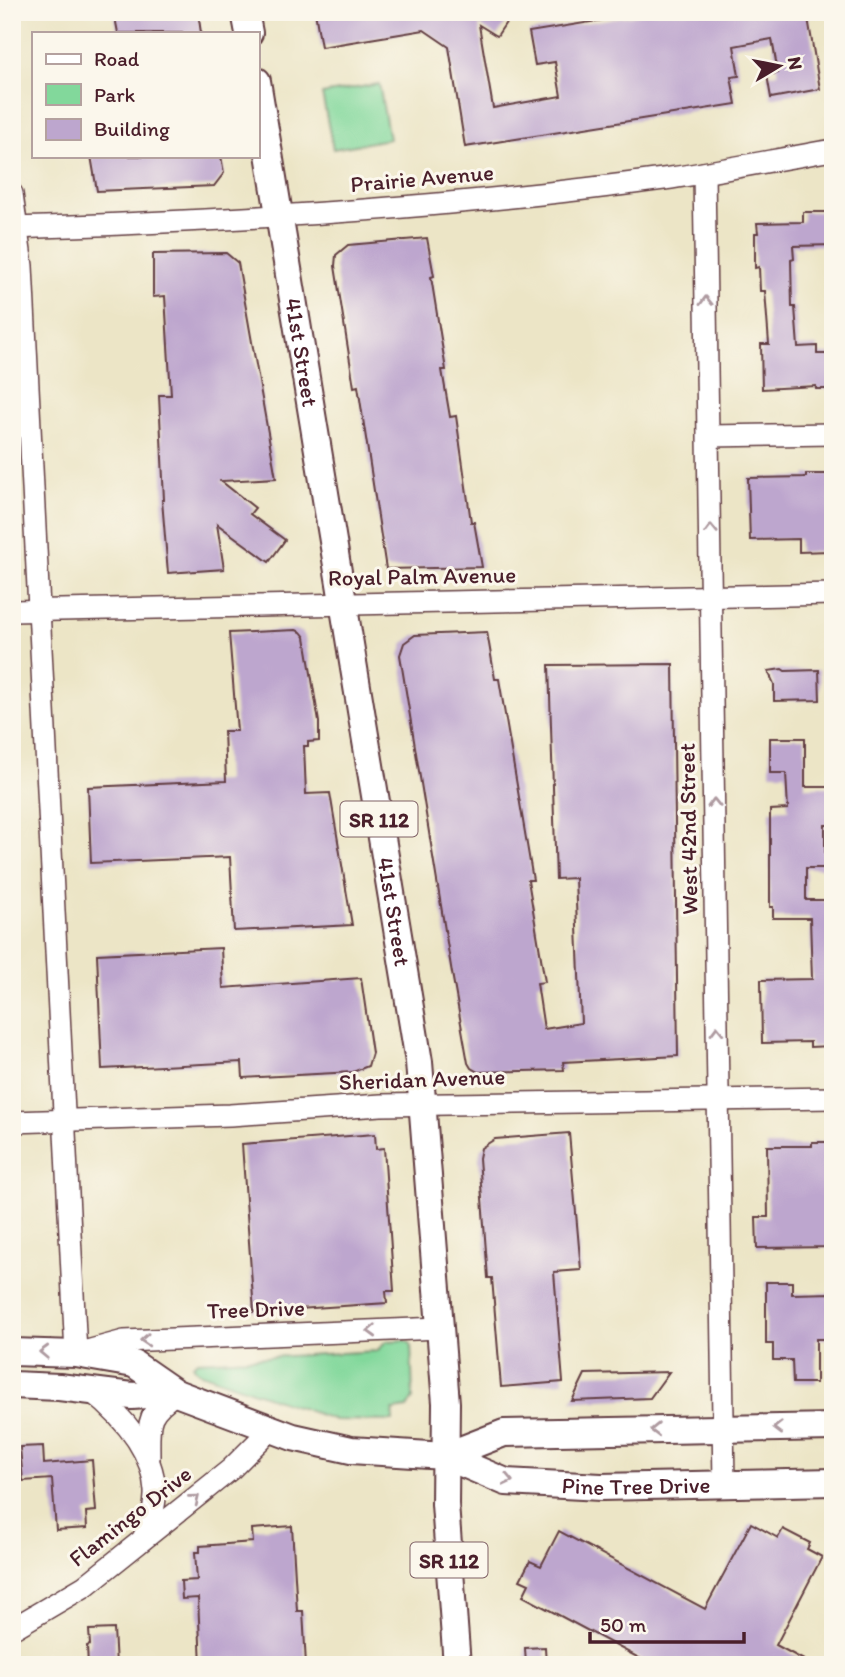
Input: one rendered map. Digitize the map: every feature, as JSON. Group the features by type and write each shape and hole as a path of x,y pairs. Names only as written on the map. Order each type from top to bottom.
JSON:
{"main road":[{"path":"246,12 249,32"},
{"name":"41st Street","path":"259,94 419,1062 446,1403 445,1504 457,1665"},
{"name":"Pine Tree Drive","path":"12,1352 76,1354 134,1364 176,1393 270,1430 351,1450 445,1456 506,1482 601,1487 833,1482"},
{"path":"21,1385 63,1372 73,1363 76,1354"},
{"name":"Pine Tree Drive","path":"21,1385 132,1396 176,1393"},
{"name":"Pine Tree Drive","path":"445,1456 504,1433 833,1427"}],"street":[{"name":"Prairie Avenue","path":"15,228 279,216 536,194 704,173 833,150"},
{"name":"West 42nd Street","path":"704,173 724,1485"},
{"path":"12,194 22,266 76,1354"},
{"path":"709,436 833,434"},
{"name":"Royal Palm Avenue","path":"12,611 833,594"},
{"name":"Sheridan Avenue","path":"12,1122 64,1122 423,1104 833,1098"},
{"name":"Tree Drive","path":"76,1354 124,1341 440,1328"},
{"path":"91,1391 116,1413 149,1458"},
{"path":"142,1542 153,1512 156,1491 149,1458 149,1430 153,1412 176,1393"},
{"name":"Flamingo Drive","path":"12,1629 85,1586 231,1469 270,1430"}],"green space":[{"path":"379,84 389,139 333,149 322,94"},
{"path":"405,1340 411,1344 413,1398 407,1408 393,1410 393,1421 335,1420 198,1372 193,1365 197,1361 377,1351 386,1341"}],"building":[{"path":"114,12 198,12 201,32 118,32"},
{"path":"315,12 513,12 497,36 479,25 493,108 561,96 555,62 535,65 529,32 652,12 807,12 820,89 771,98 767,75 778,73 772,39 734,46 739,76 731,77 736,104 465,147 449,47 424,30 321,47"},
{"path":"91,158 221,158 224,173 214,186 97,191"},
{"path":"803,212 833,212 833,245 793,246 794,259 791,260 792,307 795,307 798,347 817,346 817,354 833,354 833,389 816,389 816,386 762,389 761,344 769,344 765,291 760,291 759,267 755,268 757,223 803,222"},
{"path":"427,238 446,370 442,370 450,417 456,416 471,522 474,522 482,567 386,569 358,386 354,387 335,266 336,255 348,245"},
{"path":"226,253 238,263 276,478 221,481 255,508 250,514 285,540 269,562 217,524 224,569 168,573 162,500 159,395 171,395 165,296 153,297 153,254"},
{"path":"806,474 833,474 833,539 830,539 830,551 799,552 799,539 750,540 748,478 806,477"},
{"path":"296,630 305,637 319,722 319,741 308,742 308,746 304,746 306,794 330,793 352,925 234,931 230,857 91,863 88,787 226,781 224,731 237,731 229,633"},
{"path":"487,632 495,679 499,679 533,880 528,880 545,982 537,983 544,1029 581,1023 575,878 556,879 549,665 673,664 678,1056 563,1062 564,1070 478,1072 468,1063 400,655 404,643 415,635"},
{"path":"819,670 820,700 774,701 774,684 768,671"},
{"path":"770,738 805,738 805,787 830,787 831,825 825,825 825,868 806,868 806,900 831,900 831,1046 810,1047 810,1042 762,1043 761,980 812,979 810,918 773,918 773,907 770,907 770,810 788,809 786,773 770,773"},
{"path":"221,948 223,988 361,978 372,1053 368,1066 353,1072 243,1078 242,1062 102,1069 97,954"},
{"path":"569,1133 581,1270 554,1272 563,1382 501,1387 492,1278 488,1278 479,1158 481,1148 495,1139"},
{"path":"375,1134 376,1149 384,1148 394,1291 386,1291 387,1303 254,1312 242,1144"},
{"path":"812,1142 833,1142 833,1247 757,1248 756,1217 768,1217 767,1146 812,1146"},
{"path":"766,1282 792,1282 792,1294 833,1293 833,1339 816,1339 816,1383 793,1383 792,1360 773,1360 773,1344 766,1344"},
{"path":"669,1372 650,1398 572,1401 585,1374"},
{"path":"43,1446 44,1464 92,1460 96,1511 86,1512 87,1528 56,1530 52,1479 23,1481 20,1447"},
{"path":"751,1523 778,1538 783,1529 810,1543 807,1549 822,1557 776,1645 813,1665 652,1665 523,1596 529,1584 520,1580 530,1561 541,1566 559,1531 705,1609"},
{"path":"292,1526 297,1611 303,1611 306,1665 201,1665 198,1598 182,1599 181,1581 197,1580 195,1552 200,1552 200,1546 253,1542 252,1529"},
{"path":"114,1629 116,1665 88,1665 89,1630"},
{"path":"545,1647 546,1665 526,1665 525,1648"}]}
